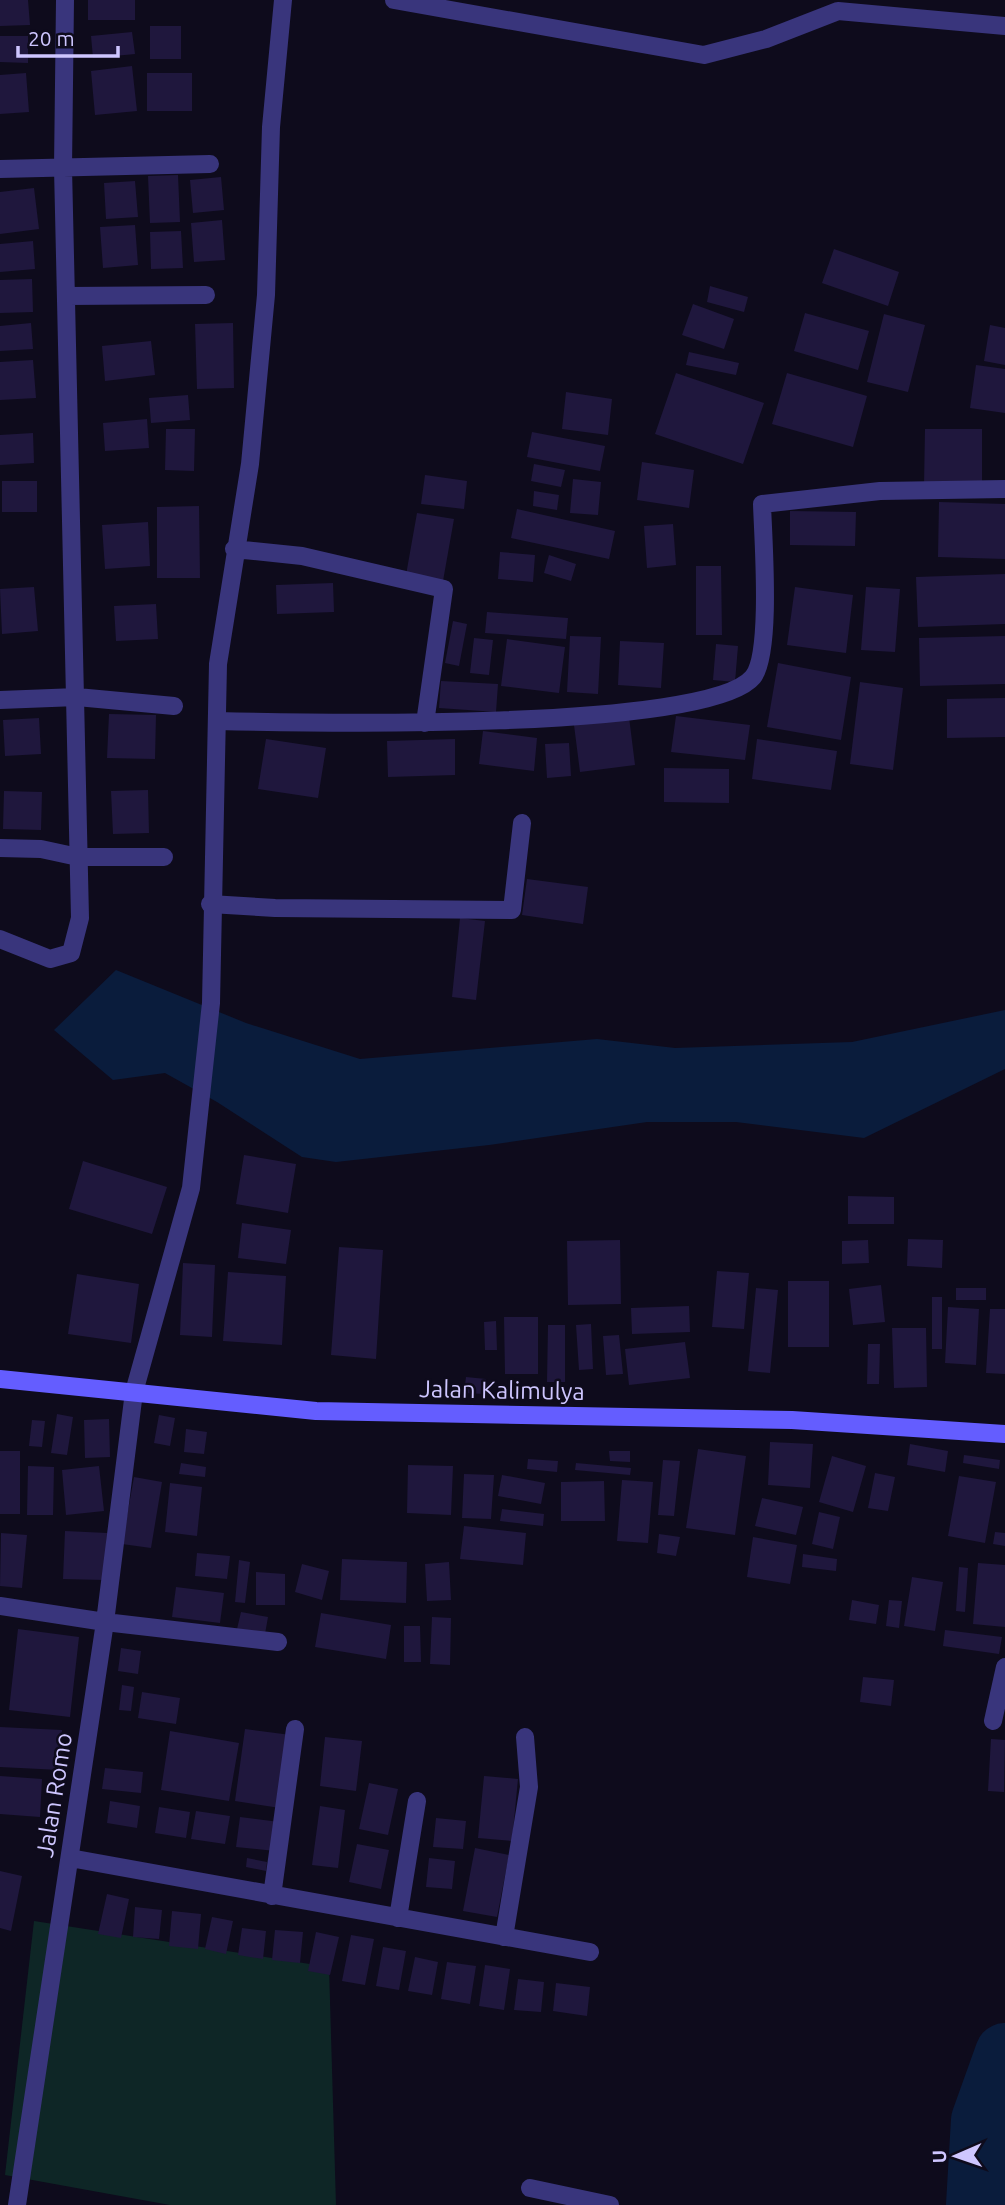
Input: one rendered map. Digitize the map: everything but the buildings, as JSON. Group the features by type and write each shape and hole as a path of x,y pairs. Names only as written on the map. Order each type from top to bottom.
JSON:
{"street":[{"path":"0,939 50,959 71,953 80,918 63,168 65,0"},
{"name":"Jalan Romo","path":"17,2205 105,1622 134,1392 191,1188 211,1003 210,904 218,664 234,549 250,464 266,295 276,41 283,0"},
{"path":"394,0 704,55 766,39 839,5 1005,26"},
{"path":"0,169 210,164"},
{"path":"66,296 206,295"},
{"path":"217,721 355,725 425,723 633,711 716,697 748,683 762,659 762,504 880,491 1005,489"},
{"path":"234,549 302,556 444,589 425,723"},
{"path":"0,700 77,697 174,706"},
{"path":"210,904 275,908 512,910 522,823"},
{"path":"0,848 41,849 79,856 164,857"},
{"name":"Jalan Kalimulya","path":"0,1378 316,1411 792,1420 1005,1434"},
{"path":"0,1606 105,1622 278,1642"},
{"path":"993,1721 1005,1667"},
{"path":"272,1896 295,1729"},
{"path":"504,1937 528,1787 525,1737"},
{"path":"398,1918 417,1801"},
{"path":"70,1857 590,1952"},
{"path":"530,2188 610,2205"}],"green space":[{"path":"34,1921 329,1967 336,2205 170,2205 5,2175"}],"water":[{"path":"116,970 246,1023 360,1059 597,1039 675,1048 852,1042 1005,1010 1005,1069 864,1138 736,1122 647,1122 489,1145 336,1162 302,1157 217,1102 165,1073 113,1080 54,1030"}],"waterway":[{"path":"976,2205 981,2120 1005,2053"}]}
